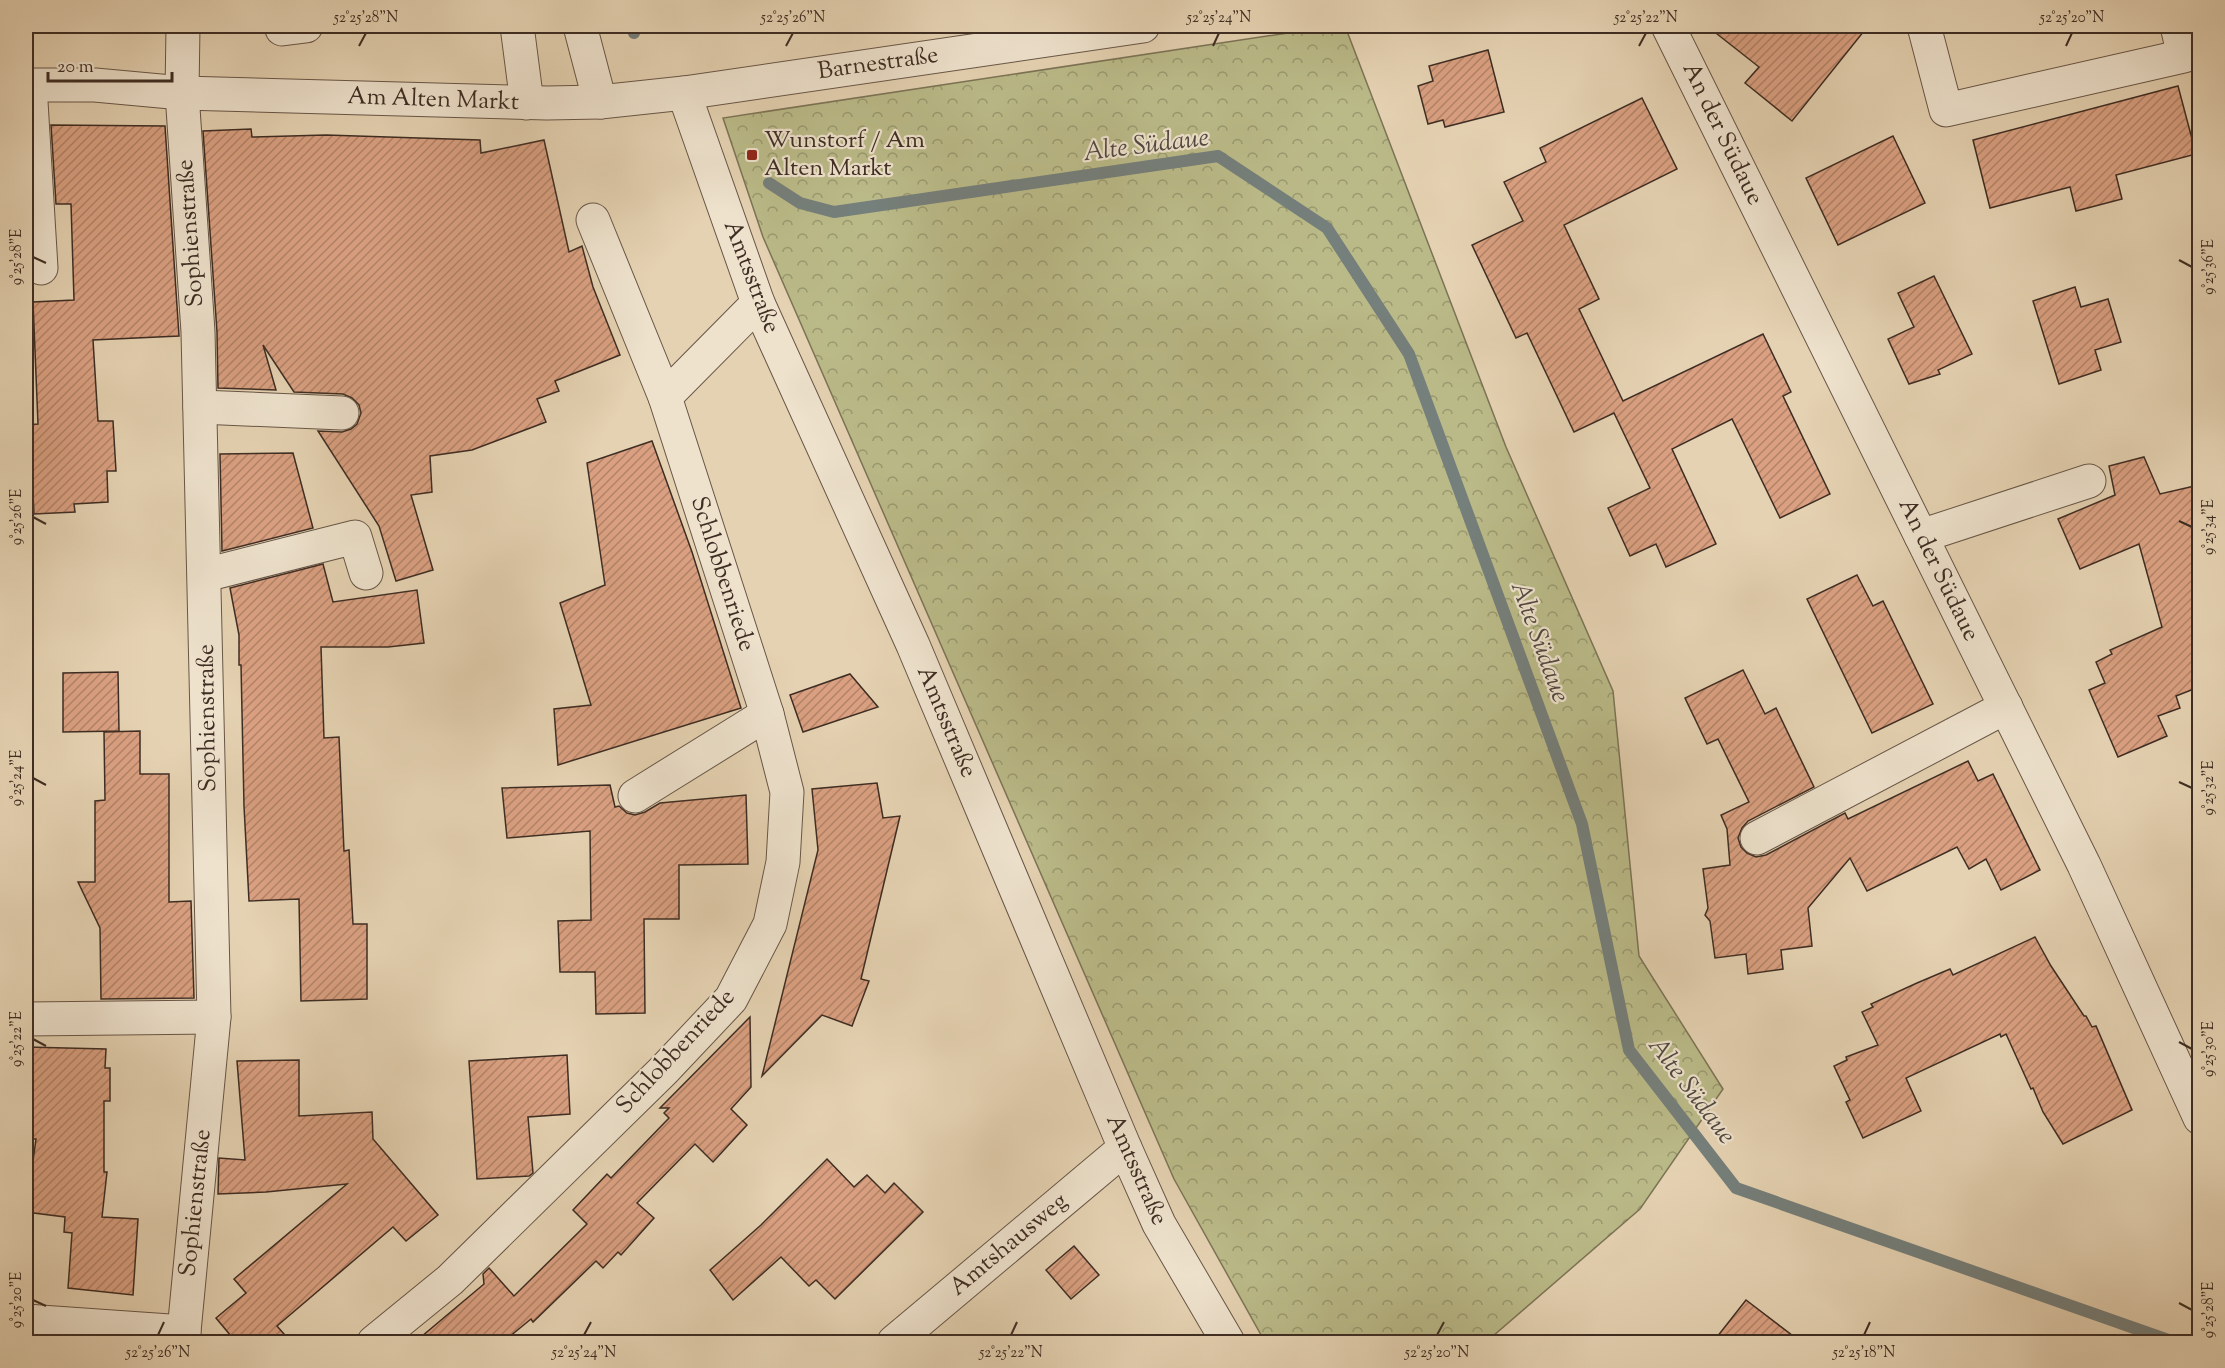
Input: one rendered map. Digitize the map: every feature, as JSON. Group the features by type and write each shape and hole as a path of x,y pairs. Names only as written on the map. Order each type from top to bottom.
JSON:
{"street":[{"path":"182,93 183,26"},
{"path":"517,26 527,102"},
{"path":"580,26 600,102"},
{"name":"Barnestraße","path":"684,93 990,36 1143,26"},
{"name":"An der Südaue","path":"1668,26 2084,865 2199,1118"},
{"path":"1924,26 1946,110 2184,56 2176,26"},
{"path":"28,85 41,268"},
{"name":"Am Alten Markt","path":"28,85 95,85 182,93 527,102 600,102 684,93"},
{"name":"Sophienstraße","path":"182,93 198,332 214,1017 183,1337"},
{"name":"Amtsstraße","path":"684,93 758,303 913,645 1125,1148 1159,1224 1228,1342"},
{"name":"Schlobbenriede","path":"374,1342 450,1280 664,1070 731,999 770,924 783,862 786,792 767,714 666,397 593,220"},
{"path":"666,397 758,303"},
{"path":"200,407 342,413"},
{"path":"1921,536 2089,481"},
{"path":"205,575 355,537 366,573"},
{"path":"1757,838 2006,707"},
{"path":"635,796 767,714"},
{"path":"26,1019 214,1017"},
{"name":"Amtshausweg","path":"894,1342 1125,1148"},
{"path":"26,1321 183,1337"}],"green space":[{"path":"1345,26 1506,447 1613,691 1639,956 1723,1089 1640,1209 1486,1342 1265,1342 1174,1179 763,237 723,118"}],"building":[{"path":"1707,26 1868,26 1792,121 1745,83 1759,67"},
{"path":"1488,50 1504,112 1445,127 1443,120 1428,124 1418,86 1433,81 1429,66"},
{"path":"2178,86 2196,154 2116,175 2122,199 2076,211 2070,187 1990,208 1973,140"},
{"path":"1642,98 1677,169 1564,225 1599,299 1579,309 1623,401 1763,334 1791,392 1783,396 1830,494 1780,518 1732,419 1672,449 1716,544 1666,567 1656,544 1630,556 1608,508 1650,488 1614,413 1574,432 1527,333 1516,338 1472,245 1523,221 1504,182 1546,162 1540,148"},
{"path":"51,125 165,126 179,336 93,340 98,421 113,421 116,471 107,471 108,502 74,504 75,512 34,514 32,475 27,475 26,438 26,425 38,424 33,302 74,300 71,204 56,204"},
{"path":"251,129 252,137 326,135 480,140 481,153 544,140 569,252 582,246 593,287 620,355 555,381 559,391 537,399 546,422 472,450 430,456 432,492 411,495 433,570 396,581 379,526 318,431 342,432 357,424 361,413 359,405 352,398 343,394 294,392 263,345 276,390 218,388 217,332 203,131"},
{"path":"1893,136 1925,203 1838,245 1806,178"},
{"path":"1934,276 1972,354 1938,370 1940,374 1909,384 1888,339 1914,327 1898,293"},
{"path":"2075,287 2081,307 2108,299 2121,342 2095,350 2101,370 2059,384 2033,301"},
{"path":"652,441 692,552 741,708 558,765 554,709 591,705 560,603 605,585 587,463"},
{"path":"293,453 313,528 222,551 220,454"},
{"path":"2144,457 2160,494 2199,485 2199,687 2176,696 2180,708 2158,716 2167,736 2118,757 2089,690 2105,683 2096,662 2112,654 2110,650 2162,627 2139,544 2080,569 2058,519 2115,495 2109,466"},
{"path":"323,564 333,602 417,590 424,643 388,647 321,647 324,738 339,737 344,851 349,850 353,924 367,924 367,999 301,1001 299,899 249,901 241,665 239,665 239,635 230,588"},
{"path":"1857,575 1873,606 1883,601 1933,704 1872,733 1807,599"},
{"path":"1743,670 1765,714 1776,708 1814,787 1748,821 1738,838 1741,847 1747,853 1756,857 1766,855 1845,813 1848,819 1968,761 1978,781 1993,774 2040,870 2001,890 1986,859 1969,869 1957,847 1867,891 1850,858 1808,908 1812,946 1781,950 1783,969 1748,974 1746,954 1715,958 1710,921 1705,915 1708,908 1703,869 1730,865 1727,829 1721,815 1749,802 1718,739 1707,744 1685,698"},
{"path":"118,672 119,731 63,732 63,673"},
{"path":"850,674 878,707 803,732 790,695"},
{"path":"140,731 140,774 169,774 169,902 191,901 194,998 101,999 100,928 78,882 95,882 95,801 105,800 104,732"},
{"path":"877,783 883,818 900,816 861,979 869,981 852,1026 822,1015 762,1076 818,850 812,789"},
{"path":"610,785 615,807 619,806 627,813 635,815 660,803 746,795 748,864 679,865 679,919 644,919 645,1013 596,1014 595,972 560,972 558,921 591,920 590,831 507,838 502,788"},
{"path":"2035,937 2084,1016 2092,1027 2096,1026 2132,1110 2063,1144 2043,1112 2033,1088 2031,1089 2006,1034 2001,1037 2000,1034 1906,1078 1921,1111 1863,1138 1846,1102 1850,1100 1834,1066 1847,1060 1846,1057 1878,1045 1862,1012 1873,1007 1871,1004 1917,983 1950,969 1953,975"},
{"path":"750,1017 751,1087 731,1109 747,1125 713,1162 695,1144 637,1203 654,1218 621,1255 618,1252 603,1268 596,1261 533,1322 531,1319 503,1342 415,1342 484,1284 483,1274 489,1268 514,1296 587,1224 573,1210 607,1174 611,1178 669,1118 664,1113 669,1108 660,1108"},
{"path":"26,1047 106,1049 105,1068 110,1068 110,1101 104,1101 104,1172 107,1172 102,1217 138,1219 133,1295 68,1288 72,1233 64,1232 65,1217 26,1212 36,1139 26,1139"},
{"path":"567,1055 570,1114 528,1117 533,1173 529,1176 477,1179 469,1061"},
{"path":"299,1060 299,1116 372,1112 373,1139 438,1215 406,1241 393,1227 277,1326 291,1342 236,1342 216,1318 246,1293 234,1279 347,1184 218,1194 219,1158 245,1160 237,1061"},
{"path":"827,1159 854,1187 867,1175 885,1193 894,1183 923,1212 835,1299 816,1280 809,1286 781,1257 733,1300 710,1270 761,1225"},
{"path":"1074,1246 1099,1275 1071,1299 1046,1270"},
{"path":"1746,1300 1801,1342 1713,1342"}],"waterway":[{"name":"Alte Südaue","path":"632,26 634,33"},
{"name":"Alte Südaue","path":"769,183 800,203 834,212 1218,156 1327,228 1409,354 1582,824 1629,1050 1736,1188 2174,1342"}],"place":[{"name":"Wunstorf / Am Alten Markt","path":"752,155"}]}
